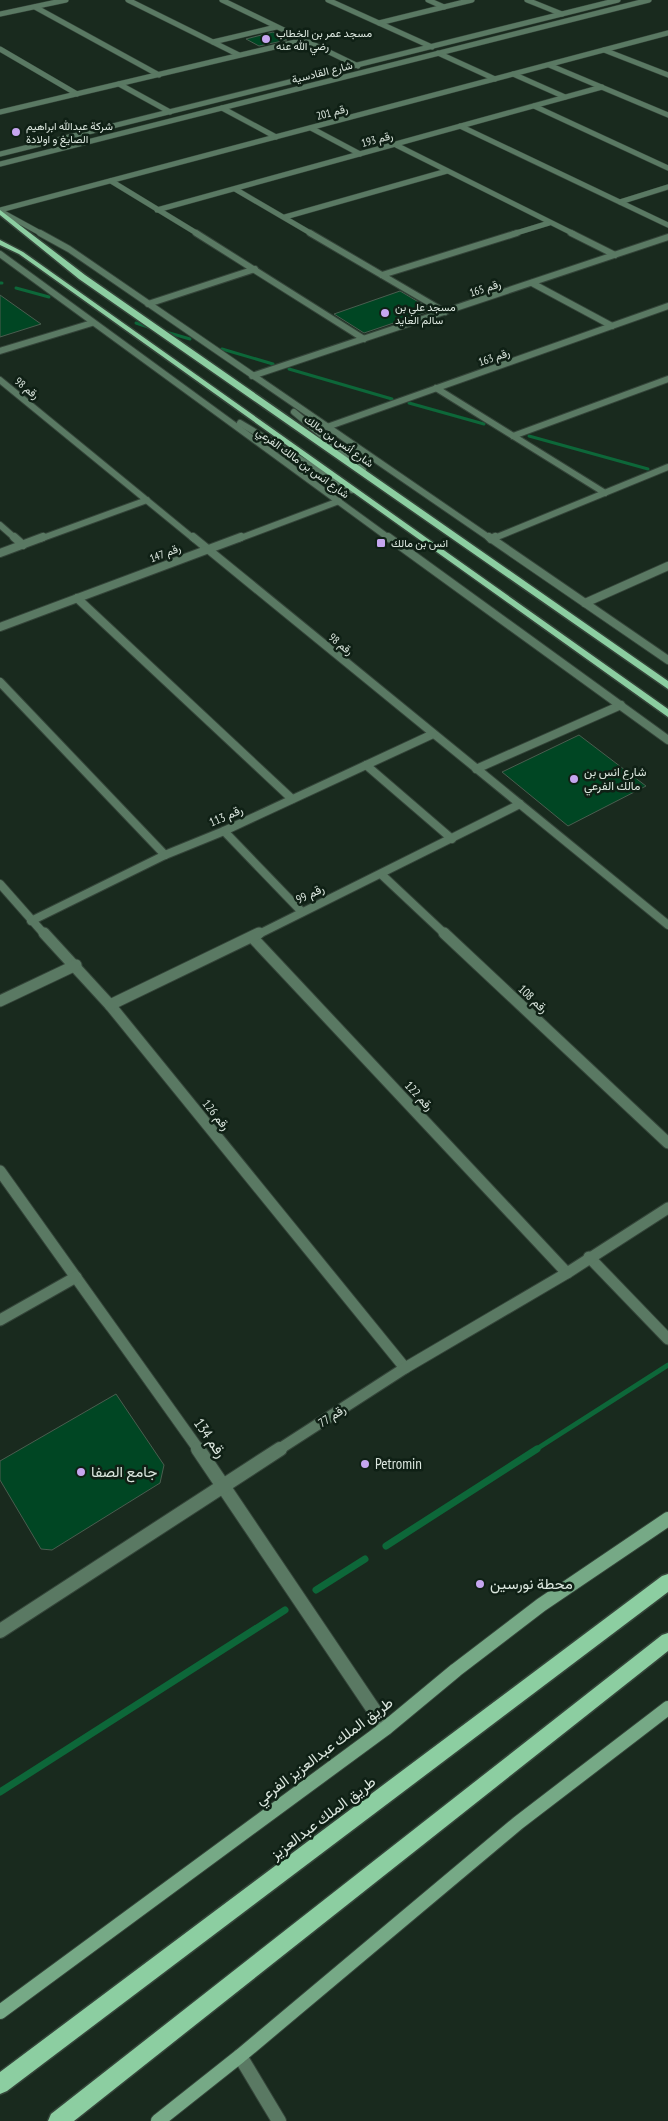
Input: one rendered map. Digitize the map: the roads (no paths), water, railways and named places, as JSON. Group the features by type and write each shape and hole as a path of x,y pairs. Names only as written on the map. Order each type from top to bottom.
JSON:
{"main road":[{"name":"شارع أنس بن مالك","path":"0,211 82,277 668,686"},
{"path":"0,242 21,253 668,714"},
{"name":"طريق الملك عبدالعزيز الفرعي","path":"0,2012 386,1728 456,1670 541,1606 668,1519"},
{"name":"طريق الملك عبدالعزيز","path":"0,2084 668,1582"},
{"path":"58,2121 668,1641"},
{"path":"158,2121 240,2056 518,1823 668,1708"}],"street":[{"path":"0,14 66,0"},
{"path":"131,0 239,55"},
{"path":"222,0 358,66"},
{"path":"328,0 432,47"},
{"path":"428,0 444,7"},
{"path":"379,22 472,0"},
{"path":"527,0 562,14"},
{"name":"شارع القادسية","path":"0,154 618,0"},
{"name":"شارع القادسية","path":"0,164 649,0"},
{"path":"35,6 159,74"},
{"path":"213,42 276,27"},
{"name":"رقم 201","path":"0,211 668,33"},
{"path":"1,111 304,40"},
{"path":"0,49 77,94"},
{"path":"604,50 668,75"},
{"path":"438,53 495,79"},
{"path":"549,65 668,115"},
{"path":"656,71 668,67"},
{"path":"512,74 565,97"},
{"path":"119,84 170,112"},
{"name":"رقم 193","path":"157,210 602,87"},
{"path":"534,106 668,168"},
{"path":"222,108 276,137"},
{"path":"460,126 668,225"},
{"path":"311,128 360,154"},
{"path":"396,145 615,255"},
{"path":"285,217 447,171"},
{"path":"111,181 255,269 364,339"},
{"path":"620,202 668,187"},
{"path":"236,189 445,312"},
{"path":"0,211 69,249 668,660"},
{"path":"382,274 548,223"},
{"name":"رقم 165","path":"252,376 668,237"},
{"name":"شارع انس بن مالك الفرعي","path":"0,254 171,381 668,740"},
{"path":"148,304 255,269"},
{"path":"532,283 612,326"},
{"name":"رقم 163","path":"327,427 668,306"},
{"path":"0,351 92,323"},
{"path":"252,376 385,489"},
{"path":"513,436 668,379"},
{"name":"رقم 98","path":"0,380 668,925"},
{"path":"171,381 374,504"},
{"path":"436,388 605,493"},
{"path":"491,539 668,467"},
{"path":"0,554 147,500"},
{"name":"رقم 147","path":"0,627 339,501"},
{"path":"0,525 23,546"},
{"path":"585,603 668,566"},
{"path":"76,598 292,799"},
{"path":"0,682 165,855"},
{"path":"476,769 621,705"},
{"name":"رقم 113","path":"31,921 165,855 224,831 433,734"},
{"path":"366,764 452,839"},
{"name":"رقم 99","path":"110,1004 252,937 520,804"},
{"path":"224,831 302,912"},
{"name":"رقم 108","path":"381,874 668,1143"},
{"name":"رقم 126","path":"0,884 31,921 76,965 110,1004 405,1368"},
{"name":"رقم 122","path":"252,937 567,1273"},
{"path":"0,1001 76,965"},
{"name":"رقم 134","path":"0,1171 224,1486 386,1728"},
{"name":"رقم 77","path":"0,1631 405,1368 567,1273 589,1257 668,1208"},
{"path":"589,1257 668,1338"},
{"path":"0,1320 76,1277"},
{"path":"240,2056 279,2121"}],"waterway":[{"path":"16,288 49,297"},
{"path":"136,323 148,327"},
{"path":"166,332 190,339"},
{"path":"222,349 273,364"},
{"path":"289,369 392,399"},
{"path":"409,403 484,424"},
{"path":"529,436 648,469"},
{"path":"535,1450 668,1365"},
{"path":"386,1546 537,1449"},
{"path":"316,1590 365,1559"},
{"path":"0,1792 285,1610"}],"place":[{"name":"مسجد عمر بن الخطاب رضي الله عنه","path":"266,39"},
{"name":"شركة عبدالله ابراهيم الصايغ و اولادة","path":"16,132"},
{"name":"مسجد علي بن سالم العايد","path":"385,313"},
{"name":"انس بن مالك","path":"381,543"},
{"name":"شارع انس بن مالك الفرعي","path":"574,779"},
{"name":"Petromin","path":"365,1464"},
{"name":"جامع الصفا","path":"81,1472"},
{"name":"محطة نورسين","path":"480,1584"}]}
